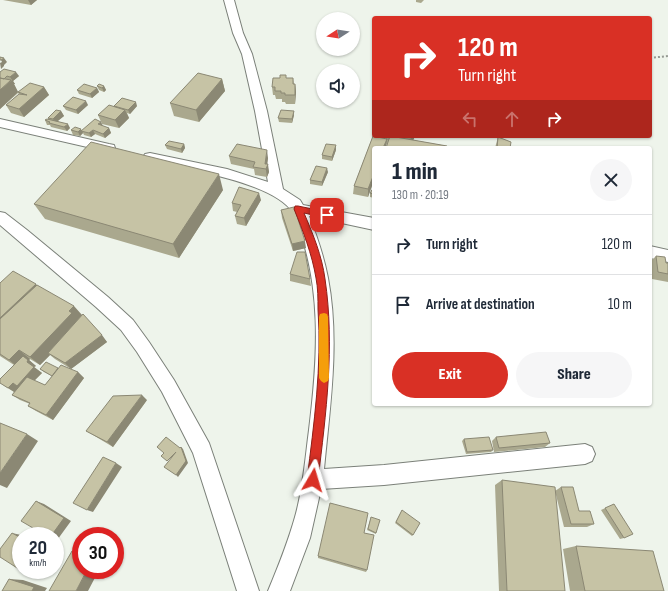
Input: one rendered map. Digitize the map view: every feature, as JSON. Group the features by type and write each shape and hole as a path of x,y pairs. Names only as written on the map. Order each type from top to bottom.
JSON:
{"street":[{"path":"229,0 238,33 247,54 261,111 276,191"},
{"path":"0,123 251,180 276,191 291,200 298,209 310,236 320,279 324,320 324,390 313,480 308,505 298,544 279,591"},
{"path":"298,209 372,224"},
{"path":"0,217 102,302 127,325 144,347 168,386 202,450 248,591"},
{"path":"652,252 668,256"},
{"path":"313,480 384,475 585,454"}],"path":[{"path":"652,58 668,56"}],"building":[{"path":"4,69 16,72 10,77 7,76 4,79 0,78 0,72"},
{"path":"198,73 222,79 196,110 170,103"},
{"path":"280,75 286,75 286,78 293,78 293,84 295,84 295,95 285,95 285,93 281,93 281,91 275,91 275,87 272,87 273,78 280,78"},
{"path":"0,78 11,80 0,90"},
{"path":"30,83 44,87 19,109 6,105 19,94 27,95 18,92"},
{"path":"84,84 97,88 90,94 77,90"},
{"path":"99,84 104,86 102,88 97,86"},
{"path":"73,97 86,101 76,110 63,106"},
{"path":"122,98 136,102 128,110 114,106"},
{"path":"109,105 125,110 115,120 98,115"},
{"path":"56,110 61,111 53,119 48,118"},
{"path":"281,110 294,111 292,119 278,118"},
{"path":"47,119 68,124 64,127 49,123 50,122 45,120"},
{"path":"95,119 101,122 98,124 109,128 103,134 93,130 89,133 81,131"},
{"path":"75,127 81,129 78,132 71,130"},
{"path":"372,138 387,139 384,146 372,146 372,179 368,189 354,186"},
{"path":"389,138 401,138 447,146 387,146"},
{"path":"498,138 511,142 510,146 497,146"},
{"path":"169,141 184,144 181,149 165,145"},
{"path":"91,142 219,174 173,244 34,204"},
{"path":"237,144 267,150 265,164 268,164 266,169 253,167 255,162 229,156"},
{"path":"326,144 336,145 332,157 322,155"},
{"path":"316,166 327,168 322,182 310,180"},
{"path":"239,187 259,193 244,218 235,216 241,205 232,203"},
{"path":"294,207 305,241 292,244 281,210"},
{"path":"297,252 305,252 310,279 290,274"},
{"path":"656,256 665,257 666,263 668,263 668,274 658,272"},
{"path":"13,271 36,284 0,318 0,283"},
{"path":"37,285 74,306 69,311 72,313 30,357 19,350 9,360 0,354 0,319"},
{"path":"83,314 102,335 65,363 48,353"},
{"path":"23,356 28,360 27,362 34,367 17,386 13,383 8,388 0,383 0,379"},
{"path":"46,362 58,368 52,376 40,369"},
{"path":"61,365 78,372 46,415 28,406 30,403 12,395 27,377 45,385"},
{"path":"142,395 107,442 86,431 113,396"},
{"path":"0,423 27,434 0,473"},
{"path":"546,432 550,443 499,448 496,437"},
{"path":"166,437 180,448 181,447 186,461 176,475 164,467 176,452 167,461 161,456 164,453 157,447"},
{"path":"489,437 493,450 467,452 464,439"},
{"path":"103,457 116,463 87,510 73,503"},
{"path":"502,480 555,487 565,591 507,591"},
{"path":"561,487 573,487 579,511 590,511 594,524 571,524"},
{"path":"36,501 64,518 58,527 31,527 21,521"},
{"path":"330,503 368,513 364,533 374,535 367,570 318,556"},
{"path":"614,504 633,534 624,538 605,508"},
{"path":"402,510 420,523 413,535 396,522"},
{"path":"371,517 380,520 376,533 368,529"},
{"path":"12,533 12,565 0,557 0,549"},
{"path":"576,546 653,551 664,591 585,591"},
{"path":"72,551 72,579 82,579 76,591 49,591 56,579 64,579 64,565"},
{"path":"9,579 34,587 32,591 2,591"}],"slow traffic":[{"path":"324,317 324,378"}],"route":[{"path":"313,480 324,390 324,320 320,279 310,236 298,209 327,215"}]}
